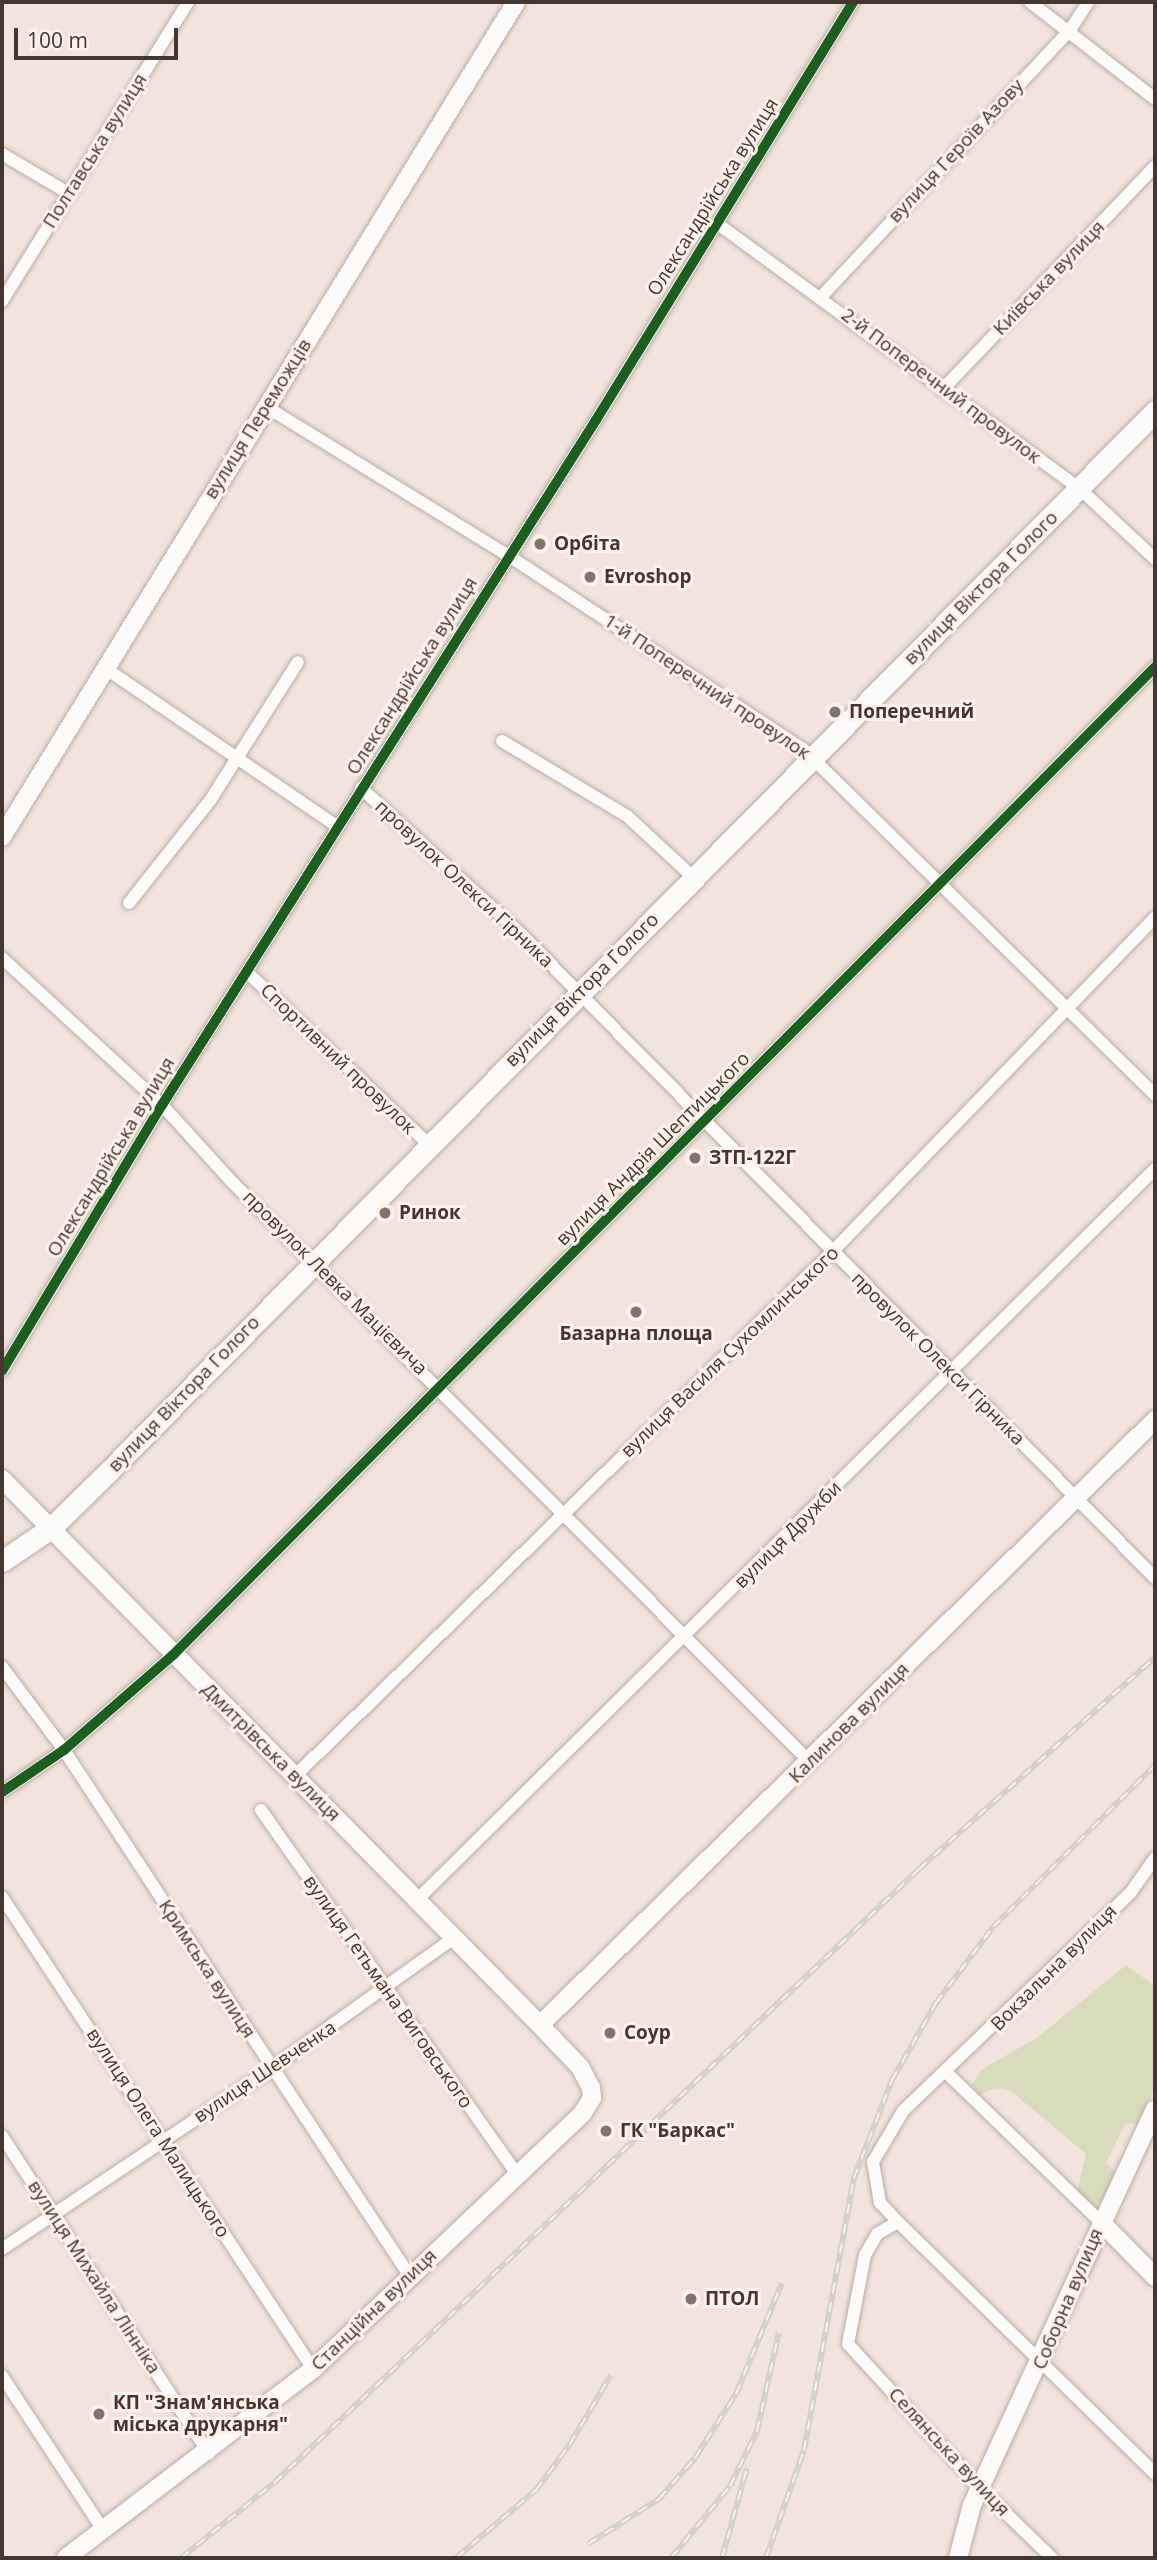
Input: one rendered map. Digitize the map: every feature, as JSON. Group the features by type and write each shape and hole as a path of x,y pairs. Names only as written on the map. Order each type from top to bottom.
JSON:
{"main road":[{"name":"вулиця Віктора Голого","path":"2,1561 51,1528 1155,411"}],"street":[{"name":"Полтавська вулиця","path":"2,301 188,2"},
{"name":"вулиця Переможців","path":"2,837 516,2"},
{"name":"Олександрійська вулиця","path":"2,1371 162,1105 718,224 853,2"},
{"path":"1030,2 1070,30 1155,99"},
{"name":"вулиця Героїв Азову","path":"821,297 1070,30 1088,2"},
{"path":"2,154 68,193"},
{"name":"Київська вулиця","path":"942,390 1155,166"},
{"name":"2-й Поперечний провулок","path":"718,224 1080,489 1155,559"},
{"name":"1-й Поперечний провулок","path":"265,406 509,556 694,675 812,758 1155,1095"},
{"path":"129,903 211,799 298,662"},
{"name":"вулиця Андрія Шептицького","path":"2,1792 64,1750 173,1655 1155,667"},
{"path":"105,668 337,825"},
{"path":"502,741 627,816 694,878"},
{"name":"провулок Олекси Гірника","path":"361,788 522,935 1075,1501 1155,1578"},
{"name":"вулиця Василя Сухомлинського","path":"295,1776 832,1252 1155,918"},
{"name":"провулок Левка Мацієвича","path":"2,958 162,1105 313,1263 441,1388 810,1762"},
{"name":"Спортивний провулок","path":"247,972 429,1145"},
{"name":"вулиця Дружби","path":"418,1899 953,1375 1155,1170"},
{"name":"Калинова вулиця","path":"540,2025 1155,1420"},
{"name":"Дмитрівська вулиця","path":"2,1479 540,2025"},
{"name":"Кримська вулиця","path":"2,1667 64,1750 409,2275"},
{"name":"вулиця Гетьмана Виговського","path":"261,1810 385,1991 516,2174"},
{"name":"Вокзальна вулиця","path":"1155,1858 1131,1892 947,2073 903,2111 873,2162 880,2203 1155,2474"},
{"name":"вулиця Олега Малицького","path":"2,1897 164,2139 313,2369"},
{"name":"вулиця Шевченка","path":"2,2249 385,1991 455,1937"},
{"name":"Станційна вулиця","path":"66,2558 209,2453 313,2369 409,2275 582,2114 592,2098 587,2077 540,2025"},
{"path":"947,2073 1155,2277"},
{"name":"Соборна вулиця","path":"958,2558 980,2488 1042,2362 1101,2222 1155,2109"},
{"name":"вулиця Михайла Лінніка","path":"2,2136 209,2453"},
{"name":"Селянська вулиця","path":"898,2222 877,2234 865,2255 848,2344 980,2488 1052,2558"},
{"path":"2,2376 104,2531"}],"green space":[{"path":"1126,1965 1155,1986 1155,2088 1137,2123 1125,2124 1106,2163 1115,2171 1102,2200 1094,2206 1077,2192 1086,2154 1011,2091 995,2088 979,2095 972,2085 981,2070 1038,2037"}],"railway":[{"path":"181,2558 274,2483 919,1869 1155,1657"},
{"path":"766,2558 804,2450 854,2178 892,2080 936,2003 993,1927 1155,1765"},
{"path":"588,2544 659,2499 695,2458 736,2394 782,2283"},
{"path":"671,2558 730,2486 757,2431 779,2332"},
{"path":"456,2558 536,2490 570,2444 611,2375"},
{"path":"722,2558 747,2468"}],"cycle path":[{"path":"2,1371 162,1105 596,420 853,2"},
{"path":"2,1792 64,1750 173,1655 1155,667"}],"place":[{"name":"Орбіта","path":"540,544"},
{"name":"Evroshop","path":"590,577"},
{"name":"Поперечний","path":"835,712"},
{"name":"ЗТП-122Г","path":"695,1158"},
{"name":"Ринок","path":"385,1213"},
{"name":"Базарна площа","path":"636,1312"},
{"name":"Соур","path":"610,2033"},
{"name":"ГК \"Баркас\"","path":"606,2131"},
{"name":"ПТОЛ","path":"691,2299"},
{"name":"КП \"Знам'янська міська друкарня\"","path":"99,2414"}]}
